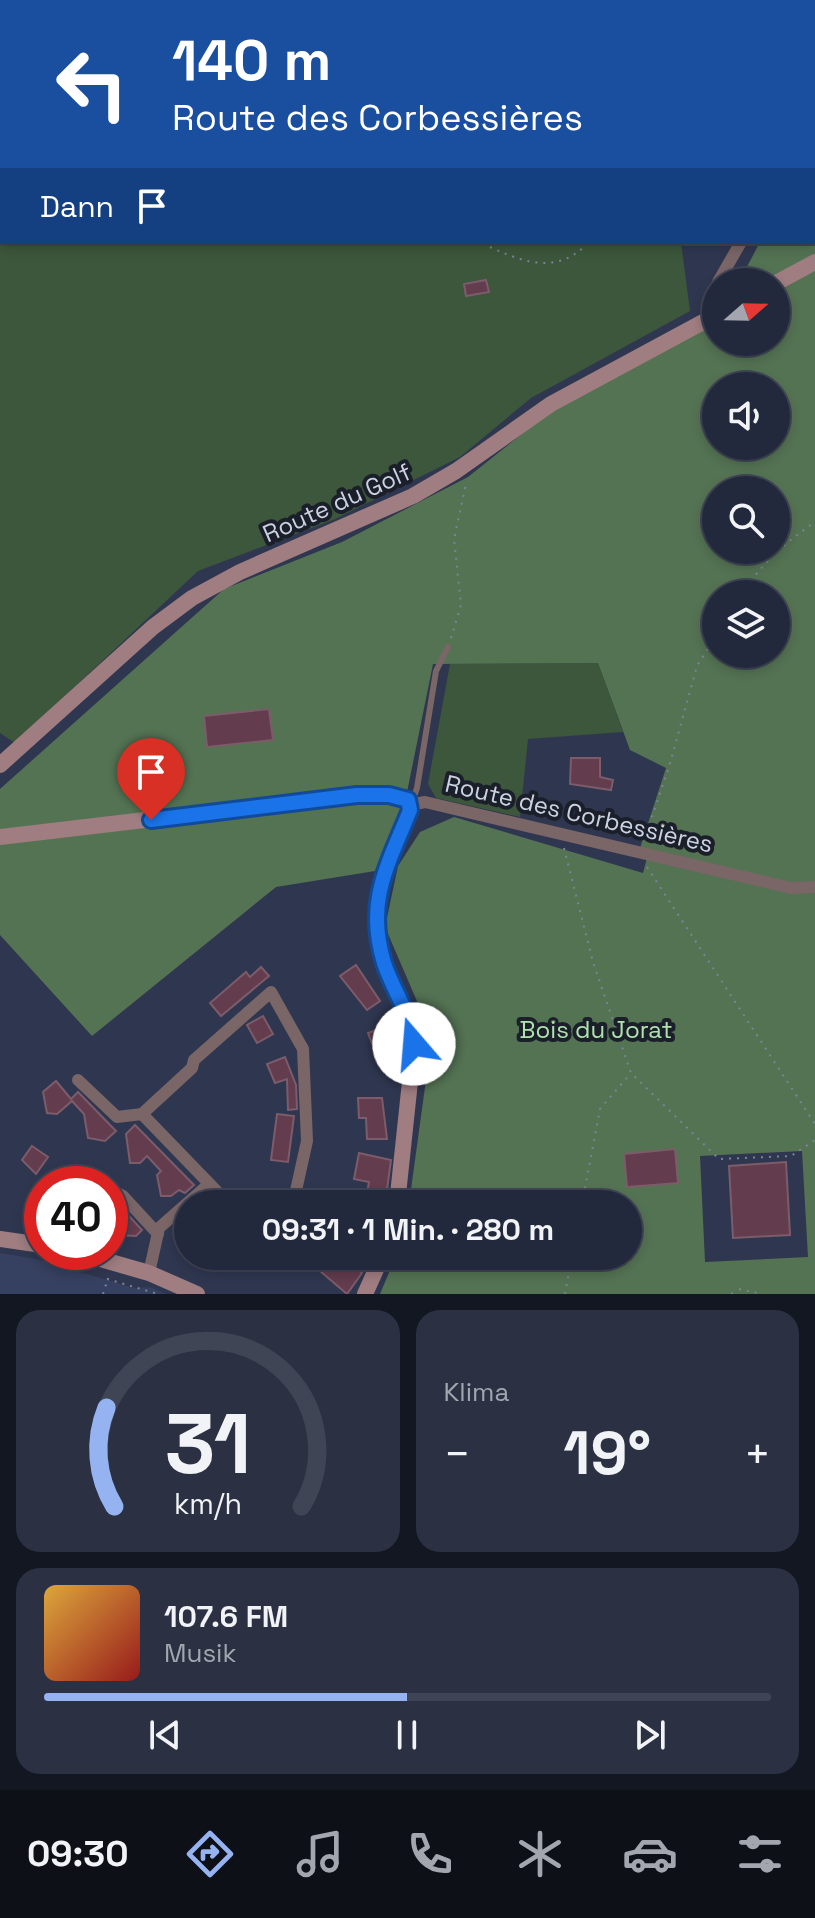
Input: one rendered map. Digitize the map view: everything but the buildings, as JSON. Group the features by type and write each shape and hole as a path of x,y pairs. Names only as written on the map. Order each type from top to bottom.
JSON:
{"street":[{"path":"726,268 740,244"},
{"path":"790,275 815,262"},
{"name":"Route du Golf","path":"0,765 153,627 192,598 240,572 377,514 473,459 551,404 702,322"},
{"name":"Route des Corbessières","path":"0,837 357,795 398,796 410,805 425,802 791,888 815,887"},
{"path":"398,1190 414,1044 410,1022 384,962 378,908 383,870 410,805"},
{"path":"78,1080 117,1117 142,1114 192,1068 194,1060 271,992 303,1049 307,1141 296,1190"},
{"path":"142,1114 215,1190"},
{"path":"149,1273 159,1228 209,1184"},
{"path":"128,1201 158,1234"},
{"path":"0,1239 24,1242"},
{"path":"128,1267 197,1294"},
{"path":"365,1294 376,1270"}],"lane":[{"path":"410,805 417,788 436,671 448,647"}],"path":[{"path":"490,247 524,262 545,265 567,259 586,244"},
{"path":"448,647 461,605 454,539 473,459"},
{"path":"750,580 787,541 815,522"},
{"path":"702,658 639,854 815,1124"},
{"path":"561,834 593,962 631,1073 719,1159 791,1156 815,1140"},
{"path":"585,1190 600,1109 631,1073"},
{"path":"103,1294 110,1270"},
{"path":"565,1294 569,1270"},
{"path":"107,1279 158,1294"},
{"path":"739,1289 740,1294"},
{"path":"731,1294 739,1289 762,1294"}],"shaded area":[{"path":"0,1253 24,1257 24,1270 73,1270 134,1288 150,1287 166,1294 0,1294"}],"green space":[{"path":"0,244 681,244 690,311 531,398 460,457 333,520 198,571 15,743 0,733"},
{"name":"Bois du Jorat","path":"759,244 815,244 815,1294 380,1294 390,1270 642,1270 642,1190 411,1190 432,1036 385,927 398,866 420,832 454,817 643,873 649,850 640,848 666,768 630,750 598,663 433,664 405,802 375,871 276,887 92,1036 0,935 0,789 224,589 342,542 468,477 543,417 702,330 702,356 790,356 790,268 746,268","holes":["802,1151 808,1257 705,1262 700,1156"]},
{"path":"598,663 623,732 528,739 520,817 436,798 428,784 450,664"}],"route":[{"path":"151,820 357,795 389,795 408,800 410,810 383,870 378,926 384,962 410,1022 414,1044"}]}
